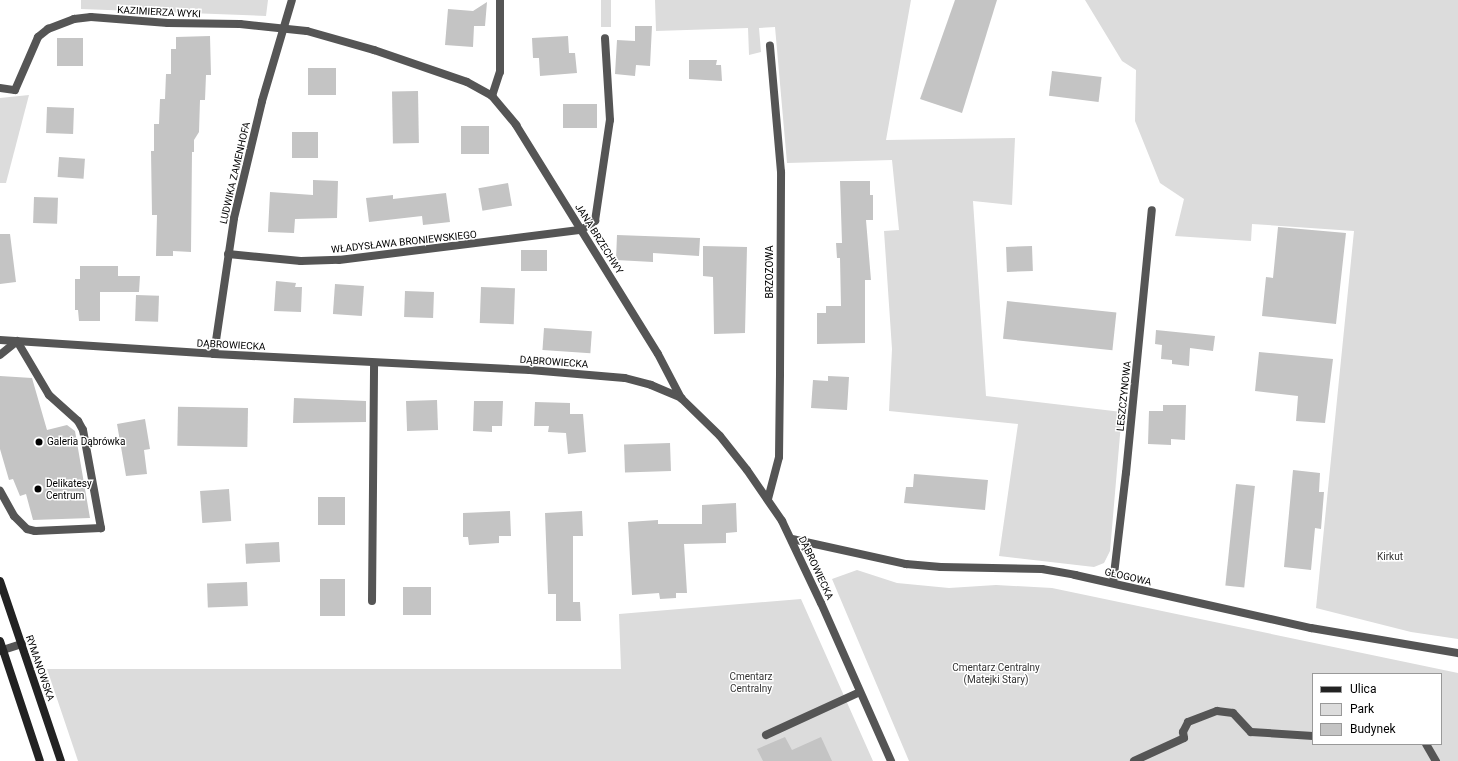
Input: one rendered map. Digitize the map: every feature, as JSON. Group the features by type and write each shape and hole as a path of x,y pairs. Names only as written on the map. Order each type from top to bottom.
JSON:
{"main road":[{"name":"RYMANOWSKA","path":"0,581 61,761"},
{"path":"0,641 40,761"}],"street":[{"name":"LUDWIKA ZAMENHOFA","path":"214,354 234,218 262,101 292,0"},
{"path":"492,96 500,72 500,0"},
{"name":"KAZIMIERZA WYKI","path":"0,88 15,90 38,37 48,29 74,20 91,17 138,22 285,27"},
{"name":"JANA BRZECHWY","path":"285,27 322,34 374,50 467,82 492,96 516,125 658,354 681,398"},
{"path":"581,230 595,221 610,120 605,38"},
{"name":"BRZOZOWA","path":"768,499 779,457 780,374 780,172 770,45"},
{"name":"LESZCZYNOWA","path":"1113,583 1126,473 1152,210"},
{"name":"WŁADYSŁAWA BRONIEWSKIEGO","path":"228,254 301,261 339,260 581,230"},
{"name":"DĄBROWIECKA","path":"0,340 214,354 530,370 625,378 681,398 720,436 768,499 792,539 891,761"},
{"path":"0,355 17,341 49,395 72,414 83,430 101,528 35,531 27,529 14,516 0,491"},
{"path":"372,601 374,362"},
{"name":"GŁOGOWA","path":"792,539 906,564 941,567 1042,569 1113,583 1311,628 1458,653"},
{"path":"2,650 22,644"},
{"path":"766,734 860,692"},
{"path":"1134,761 1184,738 1183,732 1188,722 1217,711 1233,713 1252,732 1312,736"},
{"path":"1427,745 1436,761"}],"green space":[{"path":"81,0 268,0 266,16 81,9"},
{"path":"601,0 611,0 611,27 601,27"},
{"path":"655,0 911,0 886,140 1015,138 1012,205 973,201 986,396 1122,412 1110,551 1104,563 1094,567 999,556 1018,424 889,411 892,349 884,231 899,230 892,160 787,163 775,27 759,28 761,52 749,55 748,28 656,31"},
{"name":"Kirkut","path":"1085,0 1458,0 1458,639 1411,632 1316,608 1354,231 1252,224 1251,241 1175,236 1184,199 1160,183 1135,121 1136,70 1122,61"},
{"path":"29,95 6,183 0,183 0,98"},
{"name":"Cmentarz Centralny (Matejki Stary)","path":"857,570 897,583 949,588 996,585 1052,588 1458,673 1458,761 909,761 832,579"},
{"name":"Cmentarz Centralny","path":"801,599 873,761 78,761 47,669 621,669 619,614"}],"building":[{"path":"955,0 997,0 962,113 920,99"},
{"path":"487,2 485,26 474,26 473,47 445,45 448,9 473,11"},
{"path":"635,26 652,26 650,66 636,65 635,76 615,74 617,40 635,41"},
{"path":"210,36 211,75 206,75 205,100 200,100 199,132 194,140 194,152 192,152 191,252 173,251 173,256 156,256 157,215 152,215 151,151 154,151 154,124 159,124 160,99 165,99 166,74 171,74 171,49 176,49 176,37"},
{"path":"568,36 569,53 575,53 577,73 540,76 539,58 533,58 532,38"},
{"path":"57,38 83,38 83,66 57,66"},
{"path":"689,60 717,60 716,65 721,65 722,81 689,79"},
{"path":"308,68 336,68 336,95 308,95"},
{"path":"1052,71 1102,77 1099,102 1049,96"},
{"path":"392,91 418,91 419,143 393,143"},
{"path":"563,104 597,104 597,128 563,128"},
{"path":"47,107 74,108 73,134 46,133"},
{"path":"461,126 489,126 489,154 461,154"},
{"path":"292,132 318,132 318,158 292,158"},
{"path":"59,157 85,159 84,179 58,177"},
{"path":"313,180 338,181 337,218 295,219 294,233 268,232 270,192 313,195"},
{"path":"840,181 870,181 870,195 873,195 873,220 866,220 871,280 865,280 865,343 817,344 817,313 826,313 826,306 841,306 840,258 837,258 836,243 842,243"},
{"path":"508,183 512,206 482,211 478,188"},
{"path":"446,193 450,222 423,225 422,216 369,222 366,198 393,195 393,199"},
{"path":"34,197 58,198 57,224 33,223"},
{"path":"1278,227 1346,233 1336,324 1262,316 1266,277 1273,278"},
{"path":"0,234 10,234 16,282 0,284"},
{"path":"617,235 700,238 699,256 653,253 653,262 616,260"},
{"path":"703,246 747,247 745,333 714,334 713,277 703,276"},
{"path":"1032,246 1033,271 1007,272 1006,247"},
{"path":"521,250 547,250 547,271 521,271"},
{"path":"80,266 118,266 118,276 140,276 139,292 100,292 100,321 79,321 78,310 75,310 75,279 80,279"},
{"path":"276,281 296,283 295,287 302,287 301,312 274,311"},
{"path":"335,284 364,286 362,316 333,314"},
{"path":"481,287 515,288 514,324 480,323"},
{"path":"405,291 434,292 433,318 404,317"},
{"path":"136,295 159,296 158,322 135,321"},
{"path":"1007,301 1116,312 1112,350 1003,339"},
{"path":"544,328 592,331 590,353 542,350"},
{"path":"1156,330 1215,336 1213,351 1190,348 1189,366 1172,364 1172,360 1161,359 1162,345 1155,344"},
{"path":"1259,352 1333,359 1325,423 1296,421 1298,396 1255,391"},
{"name":"Galeria Dąbrówka","path":"0,376 32,378 47,430 67,425 75,431 90,518 33,520 26,494 20,496 13,479 9,480 0,449"},
{"path":"828,376 849,377 847,410 811,408 813,380 828,381"},
{"path":"294,398 366,401 366,422 293,423"},
{"path":"437,400 438,430 407,431 406,401"},
{"path":"474,401 503,401 502,426 492,426 492,432 473,431"},
{"path":"535,402 570,403 570,414 583,414 586,452 568,454 566,433 548,432 549,426 534,426"},
{"path":"1163,405 1186,405 1185,440 1171,439 1171,445 1148,444 1149,411 1163,411"},
{"path":"178,407 248,408 247,447 177,446"},
{"path":"145,419 150,449 144,450 147,474 126,476 117,424"},
{"path":"670,443 671,471 625,473 624,445"},
{"path":"1293,470 1320,473 1319,492 1324,492 1321,529 1315,528 1311,570 1284,567"},
{"path":"914,474 988,480 985,510 904,503 906,487 913,487"},
{"path":"1236,484 1255,486 1244,587 1225,585"},
{"path":"229,489 231,521 202,523 200,491"},
{"path":"318,497 345,497 345,525 318,525"},
{"path":"736,503 737,532 726,533 726,543 684,544 687,593 676,593 676,598 660,599 659,593 632,595 628,522 658,520 658,524 702,524 702,505"},
{"path":"510,511 511,536 499,536 499,543 469,545 468,537 463,537 463,513"},
{"path":"582,511 583,536 573,536 573,602 580,602 581,621 556,621 556,594 548,594 545,513"},
{"path":"279,542 280,562 246,564 245,544"},
{"path":"320,579 345,579 345,616 320,616"},
{"path":"247,582 248,606 208,607 207,583"},
{"path":"403,587 431,587 431,615 403,615"},
{"path":"785,737 792,750 821,737 832,761 763,761 757,749"}],"place":[{"name":"Galeria Dąbrówka","path":"39,442"},
{"name":"Delikatesy Centrum","path":"38,489"}]}
